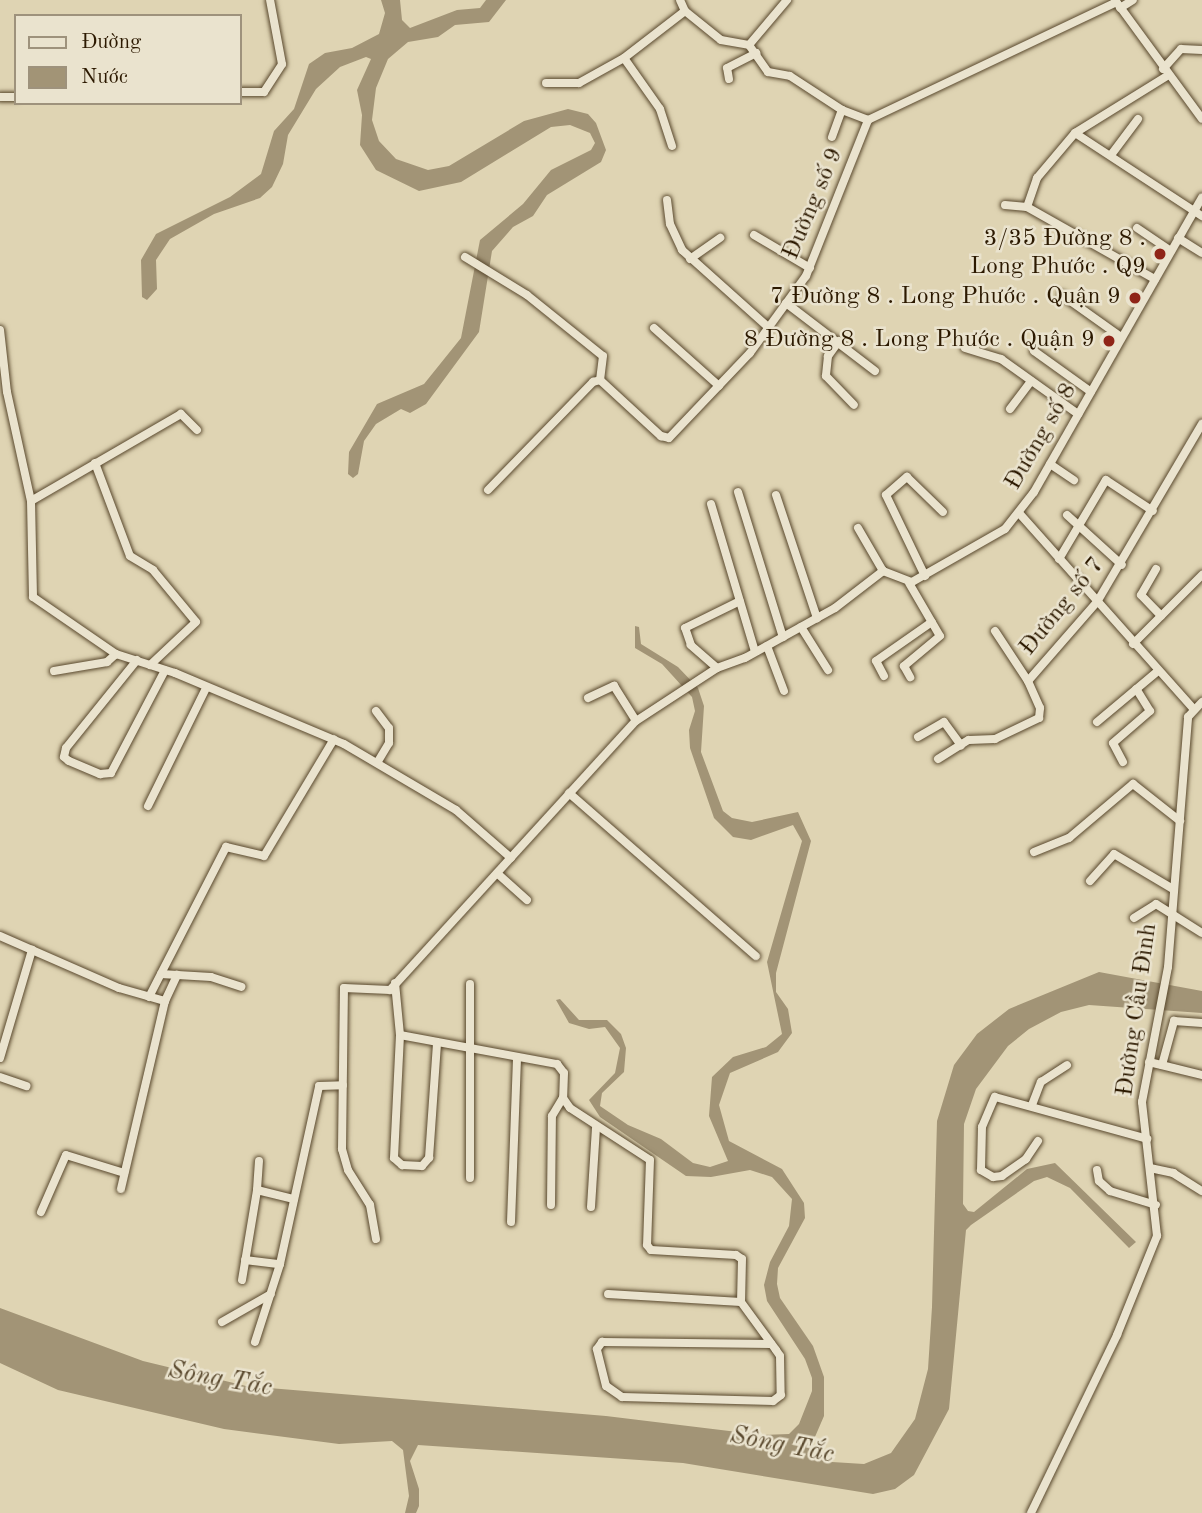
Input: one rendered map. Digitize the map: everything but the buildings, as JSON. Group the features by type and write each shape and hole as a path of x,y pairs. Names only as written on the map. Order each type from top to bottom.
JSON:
{"street":[{"path":"242,92 264,92 282,64 270,0"},
{"path":"680,0 685,11 721,40 749,45 768,72 790,76 842,110 868,120 1117,3 1133,0"},
{"path":"749,45 787,0"},
{"path":"1117,3 1165,73 1202,119"},
{"path":"546,83 579,83 624,58 685,11"},
{"path":"1027,207 1037,178 1075,133 1165,73 1181,49 1201,49"},
{"path":"729,79 727,68 756,54"},
{"path":"624,58 660,109 672,146"},
{"path":"832,137 842,110"},
{"path":"1111,155 1138,119"},
{"name":"Đường số 9","path":"600,380 662,436 669,438 719,386 768,327 810,268 868,120"},
{"path":"1075,133 1202,216"},
{"name":"Đường số 8","path":"909,583 1005,529 1020,513 1202,198"},
{"path":"667,200 674,235 690,259 768,327"},
{"path":"1004,205 1027,207 1155,279"},
{"path":"1137,228 1171,251"},
{"path":"754,235 810,268"},
{"path":"690,259 720,238"},
{"path":"1178,238 1202,253"},
{"path":"468,259 497,275 603,356 600,380 593,382 488,490"},
{"path":"1062,295 1121,337"},
{"path":"786,303 875,371"},
{"path":"654,328 719,386"},
{"path":"0,330 5,405 31,500 33,597 116,654 165,670 334,739 456,810 512,858"},
{"path":"839,341 828,356 826,376 854,405"},
{"path":"965,348 988,352 1078,414"},
{"path":"1034,351 1091,392"},
{"path":"1010,409 1031,381"},
{"path":"31,500 181,414 197,430"},
{"name":"Đường số 7","path":"938,759 974,739 995,739 1035,722 1041,712 1028,681 1097,603 1122,565 1202,424"},
{"path":"95,463 130,556 153,570 196,622 150,665"},
{"path":"1050,464 1074,480"},
{"path":"925,576 886,495 907,477 943,512"},
{"path":"1059,559 1081,528 1106,480 1153,512"},
{"path":"738,492 783,637"},
{"path":"776,495 817,618"},
{"path":"711,504 755,652"},
{"path":"1020,513 1133,644 1193,708 1202,702"},
{"path":"1067,515 1122,565"},
{"path":"858,528 883,571 909,583 932,622 939,640 906,664 910,677"},
{"path":"1156,569 1141,595 1161,616"},
{"path":"376,1239 370,1205 348,1171 342,1149 342,990 346,986 387,991 636,721 681,695 714,670 767,646 817,618 883,571"},
{"path":"1133,644 1202,575"},
{"path":"714,670 691,645 685,628 740,601"},
{"path":"884,676 876,661 932,622"},
{"path":"801,627 828,670"},
{"path":"995,631 1028,681"},
{"path":"767,646 784,691"},
{"path":"54,671 107,662 116,654"},
{"path":"137,660 66,748 64,757 69,761 100,774 111,773 165,670"},
{"path":"1097,722 1158,671"},
{"path":"588,698 614,686 636,721"},
{"path":"148,806 206,688"},
{"path":"1123,762 1113,743 1150,711 1136,689"},
{"name":"Đường Cầu Đình","path":"1031,1513 1117,1335 1157,1236 1156,1205 1142,1108 1168,967 1188,717 1193,708"},
{"path":"376,711 389,727 389,743 377,763"},
{"path":"918,737 944,722 961,745"},
{"path":"149,997 226,847 264,856 334,739"},
{"path":"1034,852 1069,838 1133,784 1180,821"},
{"path":"569,793 756,956"},
{"path":"1090,881 1114,853 1173,889"},
{"path":"498,873 527,900"},
{"path":"1134,918 1156,904 1202,933"},
{"path":"0,936 149,997 165,1001"},
{"path":"0,1058 32,950"},
{"path":"161,974 211,977 241,987"},
{"path":"121,1188 165,1001 177,975"},
{"path":"395,983 401,1035 394,1158 402,1165 422,1167 429,1158 438,1044"},
{"path":"470,984 470,1178"},
{"path":"1162,1065 1174,1021 1202,1023"},
{"path":"401,1035 557,1064 564,1073 563,1098 552,1116 551,1205"},
{"path":"512,1223 517,1058"},
{"path":"1149,1062 1202,1075"},
{"path":"1032,1105 1041,1082 1067,1065"},
{"path":"0,1077 26,1086"},
{"path":"255,1342 281,1264 319,1086 343,1085"},
{"path":"563,1098 596,1128 650,1160 647,1245 651,1250 736,1255 744,1266 741,1302 780,1356 784,1384 773,1401 622,1397 601,1381 597,1349 602,1342 771,1344"},
{"path":"1038,1141 1026,1159 1002,1176 993,1177 981,1170 982,1127 992,1098 1032,1105 1147,1139"},
{"path":"591,1207 596,1128"},
{"path":"41,1212 66,1155 124,1173"},
{"path":"242,1280 257,1190 259,1161"},
{"path":"1150,1168 1173,1173 1202,1191"},
{"path":"1097,1170 1100,1181 1110,1191 1156,1205"},
{"path":"257,1190 295,1199"},
{"path":"245,1260 281,1264"},
{"path":"222,1322 271,1294"},
{"path":"608,1294 741,1302"}],"water":[{"path":"381,0 400,0 402,20 410,28 457,10 480,8 486,0 506,0 489,22 455,25 438,37 408,42 388,59 376,88 372,120 379,141 396,159 428,170 449,166 524,121 568,109 588,114 596,123 606,150 601,162 547,195 533,216 513,227 492,251 479,332 426,404 410,413 401,409 376,424 364,441 358,474 353,478 348,474 349,452 377,404 424,384 461,338 480,240 523,204 551,170 591,150 595,143 590,133 570,125 551,127 461,182 419,191 376,170 360,145 362,115 357,90 371,59 366,57 340,67 316,89 288,135 283,164 272,187 260,198 214,214 170,239 156,260 157,289 147,300 142,297 141,260 156,234 230,197 261,174 274,131 294,109 309,64 325,53 352,48 379,34 385,13"},
{"name":"Sông Tắc","path":"635,626 639,627 641,644 678,667 698,688 704,706 701,752 723,811 732,818 752,822 798,812 811,841 776,973 776,992 788,1009 792,1033 778,1052 730,1073 719,1105 729,1141 782,1169 804,1203 805,1218 778,1268 777,1284 780,1298 813,1346 824,1377 824,1416 808,1453 832,1462 864,1464 891,1453 915,1419 928,1369 937,1121 954,1065 977,1034 1009,1009 1099,972 1202,991 1202,1013 1089,1005 1061,1012 1029,1029 1008,1046 976,1089 964,1124 963,1204 968,1211 974,1212 1027,1169 1055,1163 1136,1242 1129,1248 1070,1188 1047,1177 1034,1181 971,1225 966,1230 949,1409 914,1475 895,1489 873,1494 683,1463 418,1445 410,1461 419,1489 419,1506 416,1513 405,1513 409,1496 403,1450 392,1441 339,1444 224,1429 58,1390 0,1363 0,1308 143,1361 246,1386 606,1416 762,1435 789,1434 799,1424 812,1391 812,1378 805,1359 767,1301 764,1285 770,1262 789,1226 792,1199 772,1177 750,1170 711,1177 686,1176 600,1117 589,1100 615,1073 620,1048 605,1027 589,1029 569,1023 556,1000 560,999 579,1020 607,1020 621,1034 626,1048 624,1072 602,1093 600,1106 628,1125 661,1139 693,1163 710,1167 728,1161 709,1116 712,1077 733,1057 766,1047 782,1034 767,962 802,841 793,825 751,840 733,837 714,818 690,748 689,730 695,711 692,697 662,664 635,648"}],"place":[{"name":"3/35 Đường 8 . Long Phước . Q9","path":"1160,254"},
{"name":"7 Đường 8 . Long Phước . Quận 9","path":"1135,298"},
{"name":"8 Đường 8 . Long Phước . Quận 9","path":"1109,341"}]}
